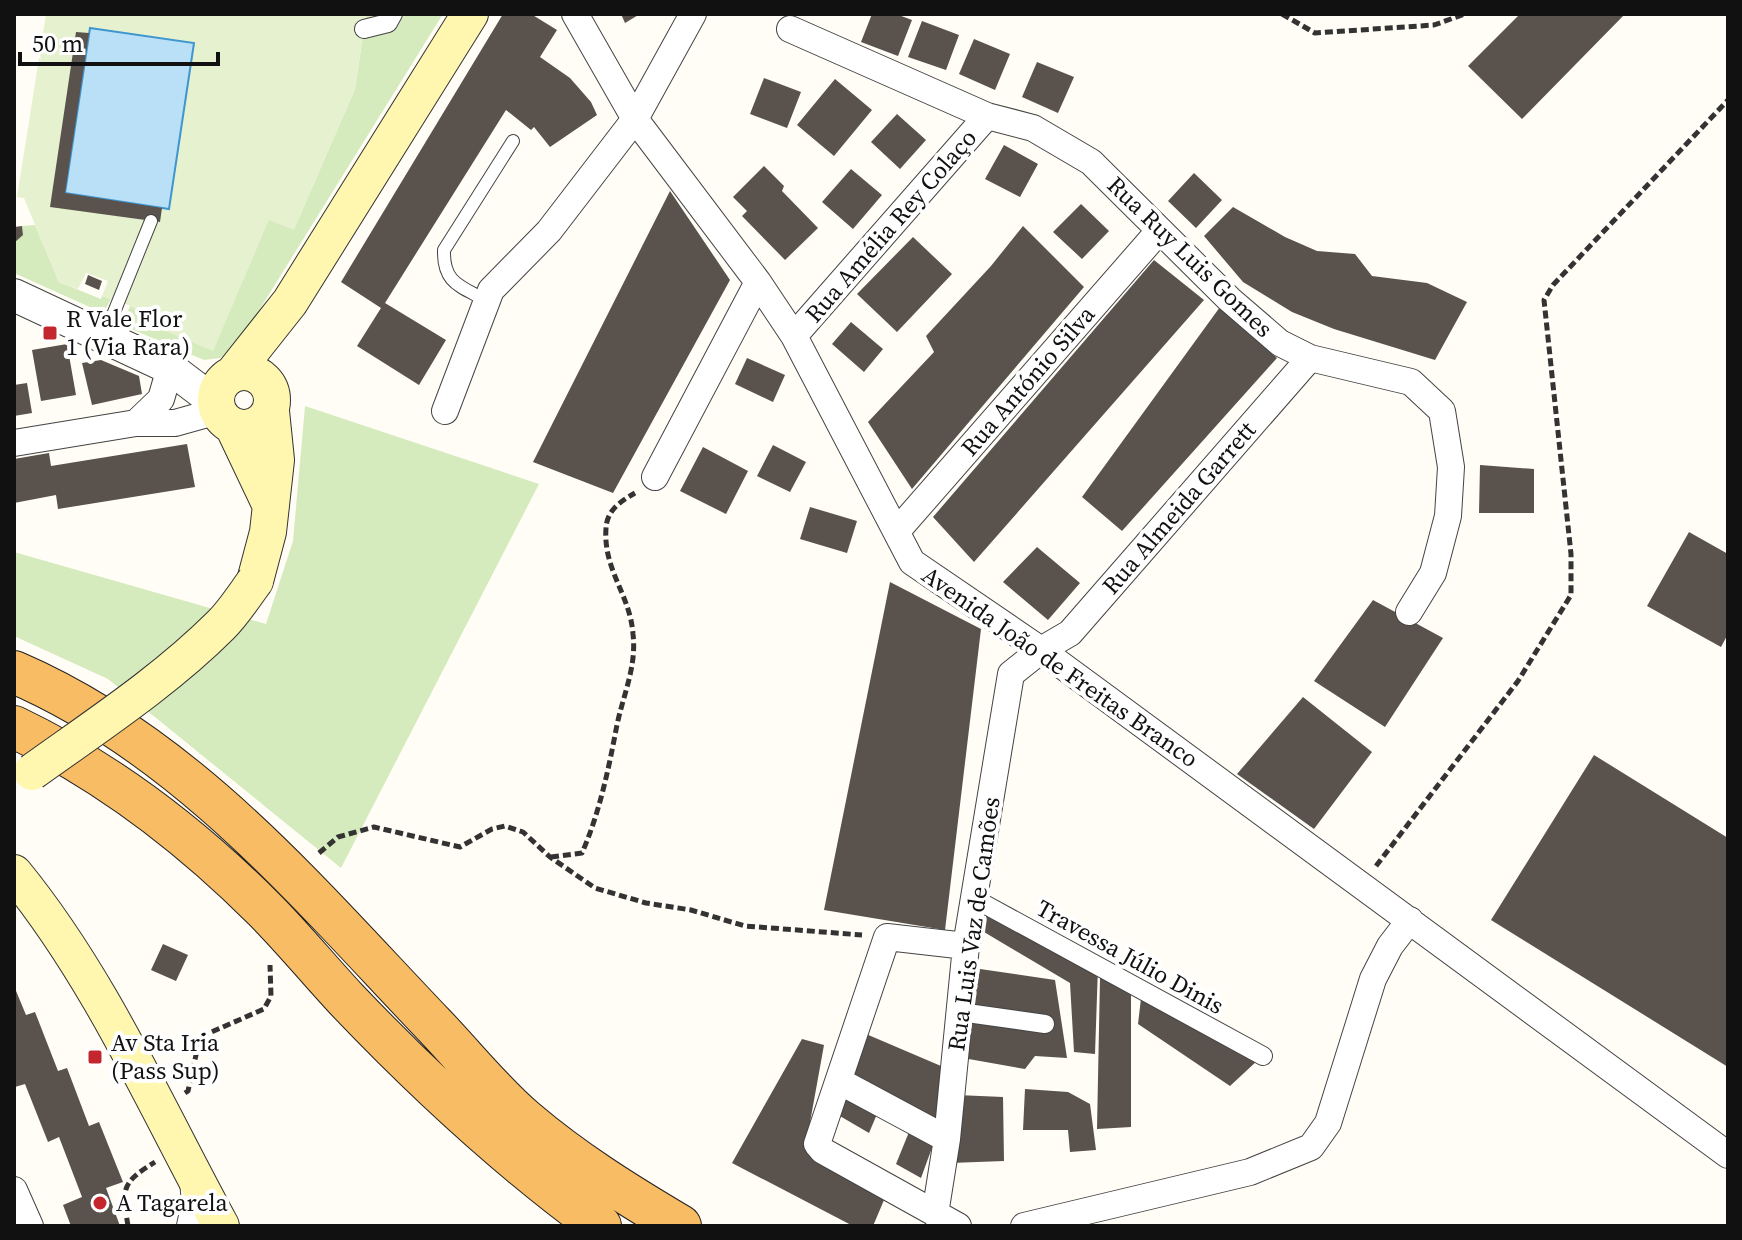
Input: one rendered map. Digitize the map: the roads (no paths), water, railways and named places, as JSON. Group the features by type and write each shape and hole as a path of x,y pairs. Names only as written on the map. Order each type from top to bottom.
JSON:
{"highway":[{"path":"14,672 75,701 115,725 190,780 277,861 524,1119 616,1188 680,1226"},
{"path":"14,727 84,764 170,825 263,908 345,998 453,1104 541,1183 600,1226"}],"main road":[{"path":"225,398 290,302 470,14"},
{"path":"225,398 251,427 259,424 270,400 290,302"},
{"path":"23,777 120,709 222,624 255,581 263,559 276,460 270,400 259,376 242,372 225,398"},
{"path":"225,398 271,506"},
{"path":"14,873 92,987 221,1226"}],"street":[{"path":"364,29 388,23 393,14"},
{"name":"Avenida João de Freitas Branco","path":"575,14 635,119 758,282 794,336 912,562 1041,650 1728,1155"},
{"path":"445,411 491,290 549,231 635,119 693,14"},
{"name":"Rua Ruy Luis Gomes","path":"790,29 987,116 1033,128 1091,162 1229,299 1280,343 1310,358 1411,382 1442,411 1451,467 1448,516 1433,573 1409,612"},
{"name":"Rua Amélia Rey Colaço","path":"794,336 987,116"},
{"name":"Rua António Silva","path":"897,531 1159,231"},
{"path":"655,477 758,282"},
{"path":"14,295 170,368 225,398"},
{"name":"Rua Almeida Garrett","path":"1041,650 1070,633 1310,358"},
{"path":"136,423 161,399 170,368"},
{"path":"14,443 136,423 175,423 225,398"},
{"name":"Rua Luis Vaz de Camões","path":"947,1220 947,1139 966,946 1011,674 1041,650"},
{"name":"Travessa Júlio Dinis","path":"975,899 1263,1056"},
{"path":"1024,1226 1250,1172 1311,1147 1328,1123 1373,979 1390,946 1410,920"},
{"path":"947,1220 823,1151 817,1144 887,937 966,946"},
{"path":"960,1012 1045,1024"},
{"path":"839,1081 947,1139"},
{"path":"193,1226 198,1203 196,1180"},
{"path":"14,1190 30,1226"}],"lane":[{"path":"487,301 450,281 444,264 444,250 513,141"},
{"path":"104,337 151,221"}],"water":[{"path":"90,28 194,43 169,209 65,193"}],"place":[{"name":"R Vale Flor 1 (Via Rara)","path":"50,333"},
{"name":"Av Sta Iria (Pass Sup)","path":"95,1057"},
{"name":"A Tagarela","path":"100,1203"}]}
